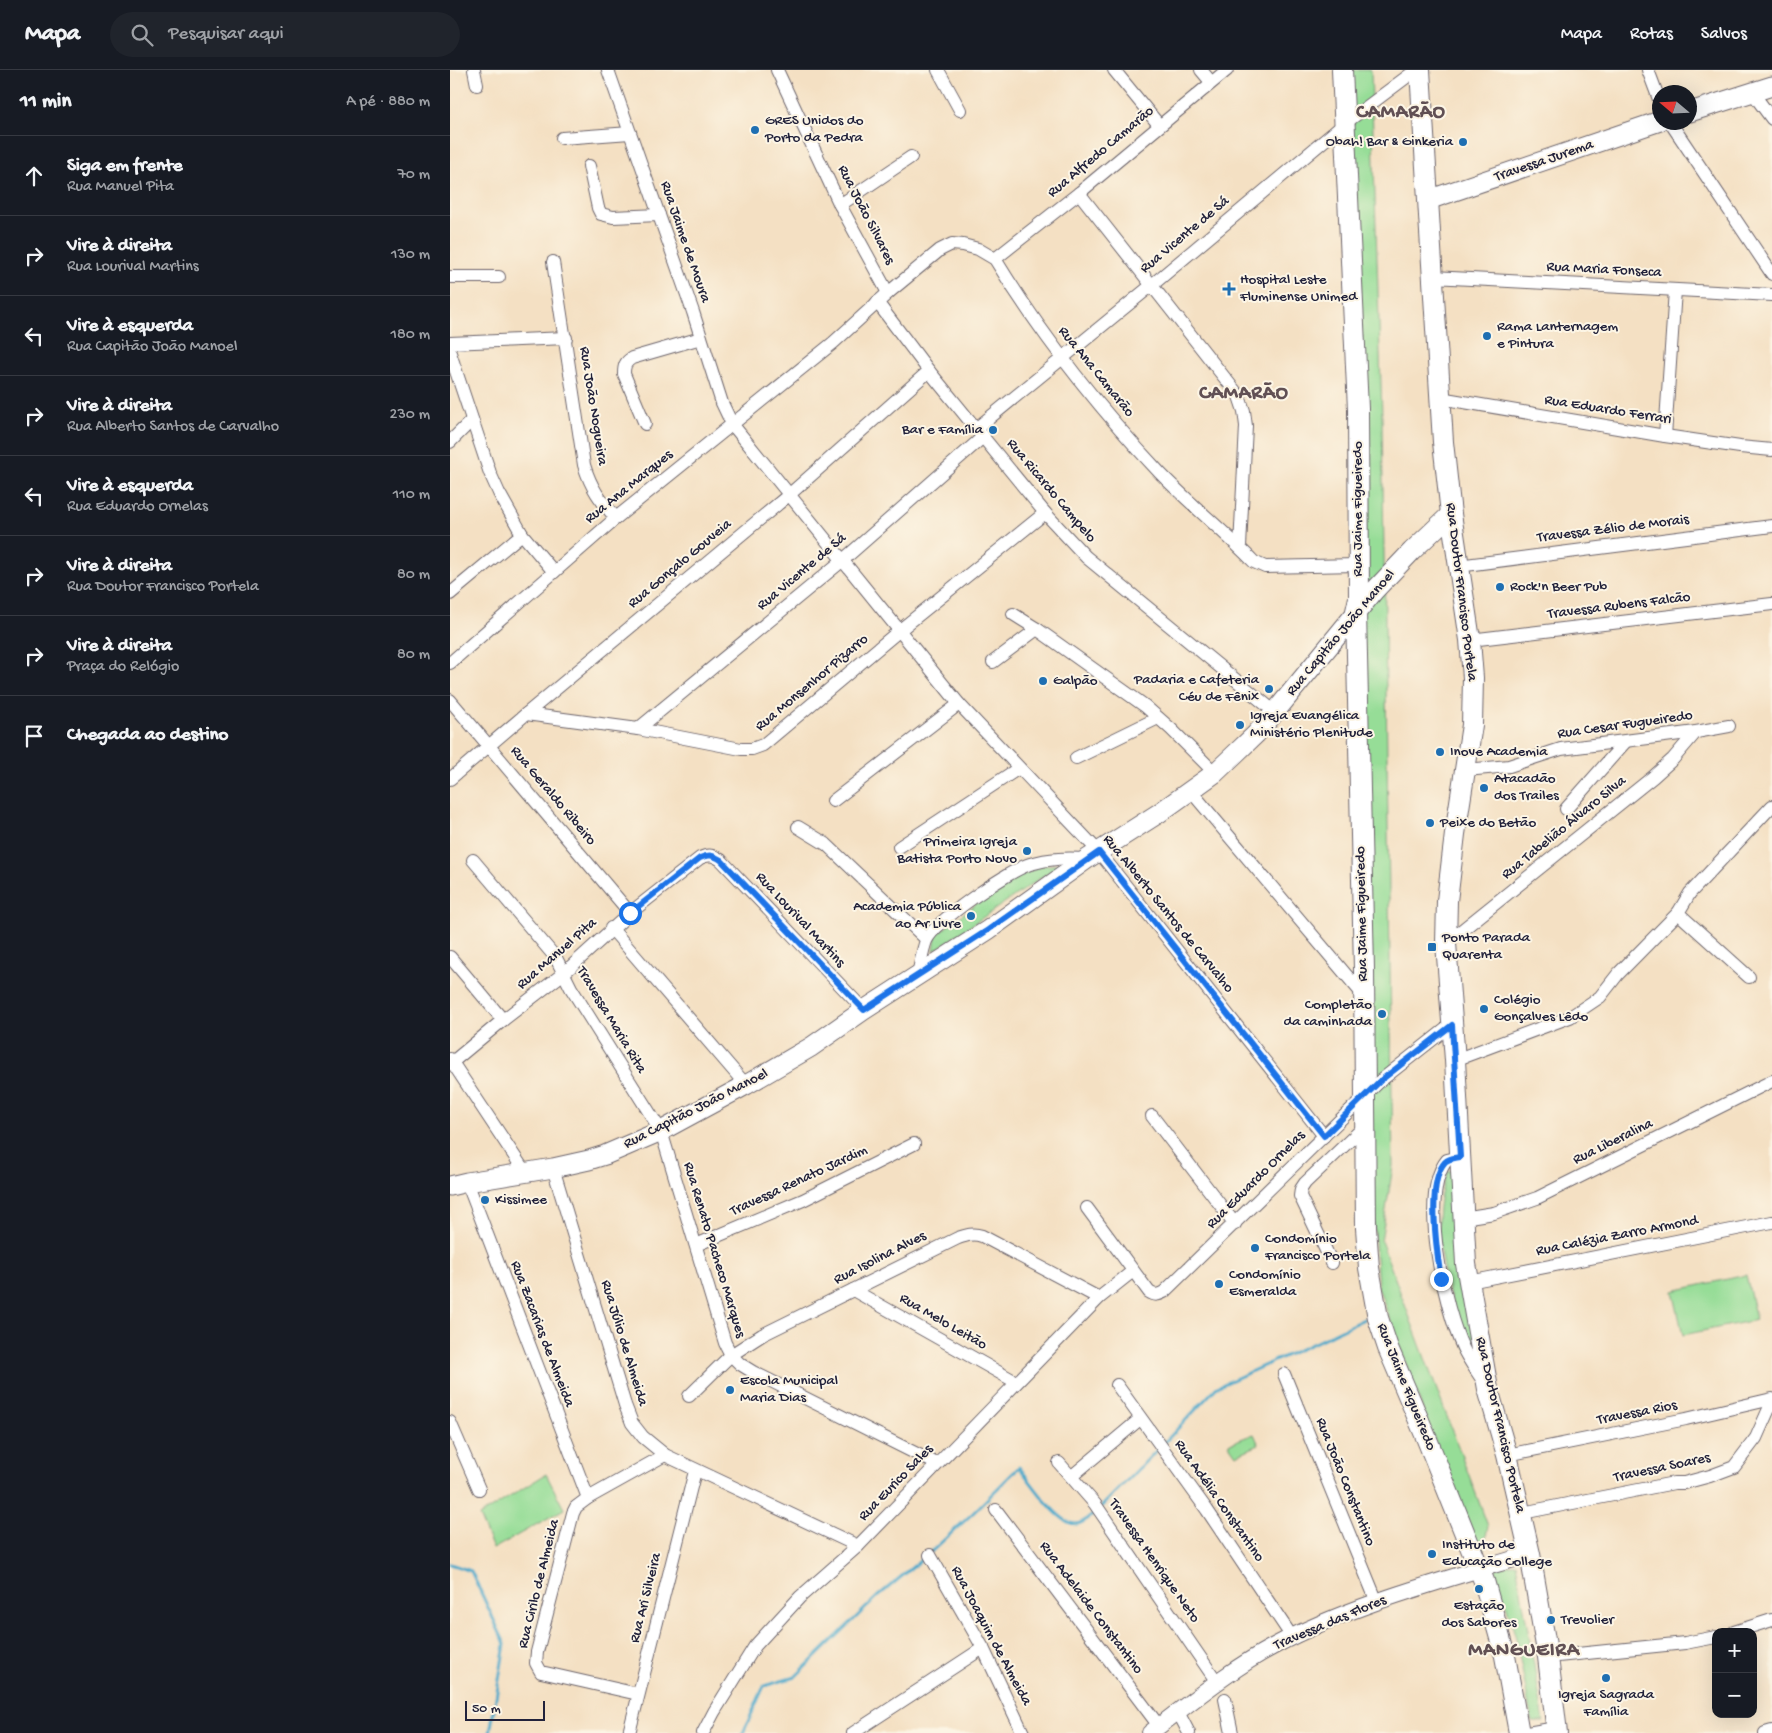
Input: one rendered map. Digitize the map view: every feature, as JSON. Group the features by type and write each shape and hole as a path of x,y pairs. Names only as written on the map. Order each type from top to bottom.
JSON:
{"main road":[{"name":"Rua Jaime Figueiredo","path":"1342,70 1358,409 1357,565 1359,598 1356,611 1368,1268 1378,1318 1388,1348 1488,1592 1505,1656 1518,1733"},
{"name":"Rua Doutor Francisco Portela","path":"1418,70 1445,464 1473,661 1473,698 1466,770 1447,901 1446,943 1455,1060 1463,1218 1469,1282 1488,1389 1522,1513 1548,1657 1557,1730"},
{"path":"1697,110 1772,86"},
{"name":"Travessa Jurema","path":"1428,200 1652,124"},
{"name":"Rua Capitão João Manoel","path":"458,1184 553,1168 606,1155 661,1131 811,1047 918,974 988,930 1214,773 1256,734 1356,611 1412,551 1451,514"}],"street":[{"path":"474,70 477,85"},
{"name":"Rua Jaime de Moura","path":"608,70 722,403 732,424 790,494"},
{"name":"Rua João Silvares","path":"777,70 840,205 888,293"},
{"path":"938,70 960,110"},
{"path":"1114,70 1159,125"},
{"path":"1201,70 1211,82"},
{"name":"Rua Alfredo Camarão","path":"995,260 1227,70"},
{"name":"Rua Vicente de Sá","path":"638,729 844,560 1062,358 1344,124 1418,70"},
{"path":"1648,70 1654,85"},
{"path":"1752,92 1772,119"},
{"path":"1675,130 1772,274"},
{"path":"562,138 630,133"},
{"path":"840,205 911,157"},
{"path":"589,166 601,214 613,218 659,215"},
{"path":"1079,193 1239,396 1246,426 1240,547"},
{"name":"Rua Ana Camarão","path":"833,343 877,302 940,250 952,244 978,249 995,260 1062,358 1160,473 1254,562 1265,567 1357,565"},
{"name":"Rua João Nogueira","path":"553,262 584,465 589,482 598,498 616,518"},
{"path":"450,276 499,277"},
{"name":"Rua Maria Fonseca","path":"1433,277 1772,295"},
{"path":"1665,436 1675,290"},
{"name":"Rua Ricardo Campelo","path":"877,302 929,371 981,432 1045,513 1086,558 1275,712"},
{"path":"450,344 566,338"},
{"path":"645,424 624,374 626,362 632,358 701,338"},
{"name":"Rua Ana Marques","path":"450,664 616,518 833,343"},
{"path":"450,354 490,473 499,493 522,534 554,572"},
{"name":"Rua Gonçalo Gouveia","path":"450,779 790,494 929,371"},
{"name":"Rua Eduardo Ferrari","path":"1440,398 1665,436 1772,450"},
{"path":"450,442 472,420"},
{"name":"Rua Alberto Santos de Carvalho","path":"790,494 959,704 1019,768 1324,1136"},
{"name":"Rua Monsenhor Pizarro","path":"526,714 638,729 741,749 752,749 771,738 900,630 1045,513"},
{"name":"Travessa Zélio de Morais","path":"1458,566 1772,526"},
{"path":"450,594 522,534"},
{"name":"Travessa Rubens Falcão","path":"1470,640 1772,604"},
{"path":"1013,614 1141,703 1171,729 1214,773"},
{"path":"993,662 1037,629"},
{"name":"Rua Geraldo Ribeiro","path":"450,700 494,742 630,913"},
{"path":"833,801 959,704"},
{"path":"1076,758 1158,718"},
{"name":"Rua Cesar Fugueiredo","path":"1466,770 1509,766 1561,749 1730,726"},
{"name":"Rua Tabelião Álvaro Silva","path":"1446,943 1653,777 1673,759 1696,732"},
{"name":"Rua Tabelião Álvaro Silva","path":"1566,809 1626,741"},
{"path":"899,848 1019,768"},
{"path":"1190,790 1364,996"},
{"path":"1455,1060 1570,1018 1600,997 1618,974 1678,912 1690,893 1772,806"},
{"path":"798,828 826,844 926,939"},
{"name":"Rua Manuel Pita","path":"451,1062 564,973 611,928 700,858 712,855"},
{"name":"Rua Lourival Martins","path":"712,855 721,860 864,1010"},
{"path":"918,974 926,939 938,926 1003,878 1028,864 1056,858 1093,856"},
{"name":"Travessa Maria Rita","path":"474,860 547,946 571,988 661,1131"},
{"path":"1678,912 1749,977"},
{"path":"611,928 746,1085"},
{"path":"450,957 503,1020"},
{"name":"Rua Eduardo Ornelas","path":"1133,1271 1148,1292 1153,1295 1159,1295 1164,1292 1380,1081 1452,1025"},
{"path":"451,1062 524,1172"},
{"name":"Rua Liberalina","path":"1463,1218 1494,1213 1537,1198 1772,1081"},
{"path":"1152,1116 1235,1224"},
{"path":"1332,1264 1300,1196 1301,1189 1366,1125"},
{"name":"Rua Renato Pacheco Marques","path":"661,1131 696,1245 719,1329 731,1355 740,1364 753,1372 937,1464"},
{"name":"Travessa Renato Jardim","path":"696,1245 803,1200 914,1144"},
{"path":"1460,1157 1446,1160 1439,1176 1435,1196 1434,1231 1441,1279 1456,1331 1463,1348 1488,1389"},
{"name":"Rua Júlio de Almeida","path":"553,1168 625,1405 632,1423 643,1437 664,1455 695,1471 858,1546"},
{"name":"Rua Zacarias de Almeida","path":"458,1184 588,1498"},
{"path":"1087,1208 1133,1271"},
{"name":"Rua Calézia Zarro Armond","path":"1469,1282 1772,1222"},
{"name":"Rua Isolina Alves","path":"689,1396 731,1355 762,1335 958,1238 975,1234 982,1236 1099,1298"},
{"name":"Rua Eurico Sales","path":"703,1733 755,1646 800,1597 858,1546 1099,1298 1133,1271"},
{"name":"Rua Melo Leitão","path":"853,1290 1016,1382"},
{"name":"Rua João Constantino","path":"1284,1374 1377,1602"},
{"name":"Rua Adélia Constantino","path":"1117,1385 1213,1518 1292,1637"},
{"name":"Travessa Rios","path":"1507,1455 1686,1420 1772,1400"},
{"name":"Travessa Soares","path":"1522,1513 1674,1483 1684,1483 1734,1467 1756,1438 1772,1400"},
{"path":"1072,1476 1140,1419"},
{"path":"450,1422 479,1489"},
{"name":"Rua Cirilo de Almeida","path":"638,1694 541,1672 536,1664 537,1652 576,1507 588,1498 664,1455"},
{"name":"Travessa Henrique Neto","path":"1059,1463 1104,1516 1217,1682"},
{"name":"Rua Ari Silveira","path":"629,1733 695,1471"},
{"name":"Rua Adelaide Constantino","path":"996,1510 1154,1730"},
{"name":"Travessa das Flores","path":"1154,1730 1217,1682 1272,1647 1292,1637 1377,1602 1530,1554"},
{"name":"Rua Joaquim de Almeida","path":"930,1555 982,1648 1022,1733"},
{"path":"1747,1628 1772,1620"},
{"path":"1548,1657 1685,1643 1712,1638"},
{"path":"853,1733 982,1648"},
{"path":"1225,1699 1232,1733"},
{"path":"1178,1712 1189,1733"},
{"path":"1527,1733 1557,1730"},
{"path":"1765,1733 1772,1731"}],"green space":[{"path":"1348,70 1371,70 1382,416 1393,1166 1381,1241 1488,1526 1482,1557 1428,1424 1378,1287 1370,1166"},
{"path":"1061,864 934,951 936,935 994,890 1041,866"},
{"path":"1448,1171 1452,1171 1480,1359 1468,1350 1464,1344 1447,1285 1439,1246 1439,1208 1442,1189"},
{"path":"1746,1275 1756,1320 1683,1335 1673,1291"},
{"path":"1254,1434 1259,1445 1236,1455 1228,1444"},
{"path":"546,1474 564,1509 493,1549 479,1516"},
{"path":"1516,1563 1544,1722 1532,1722 1516,1638 1495,1568"}],"waterway":[{"path":"1164,1443 1217,1387 1364,1319"},
{"path":"1101,1507 1158,1449"},
{"path":"931,1552 1019,1467 1054,1510 1070,1523 1077,1524 1085,1521 1097,1512"},
{"path":"743,1733 764,1686 795,1677 877,1597 926,1556"},
{"path":"450,1564 471,1571 505,1644 490,1733"}],"place":[{"name":"GRES Unidos do Porto da Pedra","path":"755,130"},
{"name":"Obah! Bar & Ginkeria","path":"1463,142"},
{"name":"Hospital Leste Fluminense Unimed","path":"1229,289"},
{"name":"Rama Lanternagem e Pintura","path":"1487,336"},
{"name":"Bar e Família","path":"993,430"},
{"name":"Rock'n Beer Pub","path":"1500,587"},
{"name":"Galpão","path":"1043,681"},
{"name":"Padaria e Cafeteria Céu de Fênix","path":"1269,689"},
{"name":"Igreja Evangélica Ministério Plenitude","path":"1240,725"},
{"name":"Inove Academia","path":"1440,752"},
{"name":"Atacadão dos Trailes","path":"1484,788"},
{"name":"Peixe do Betão","path":"1430,823"},
{"name":"Primeira Igreja Batista Porto Novo","path":"1027,851"},
{"name":"Academia Pública ao Ar Livre","path":"971,916"},
{"name":"Ponto Parada Quarenta","path":"1432,947"},
{"name":"Colégio Gonçalves Lêdo","path":"1484,1009"},
{"name":"Completão da caminhada","path":"1382,1014"},
{"name":"Kissimee","path":"485,1200"},
{"name":"Condomínio Francisco Portela","path":"1255,1248"},
{"name":"Condomínio Esmeralda","path":"1219,1284"},
{"name":"Escola Municipal Maria Dias","path":"730,1390"},
{"name":"Instituto de Educação College","path":"1432,1554"},
{"name":"Estação dos Sabores","path":"1479,1589"},
{"name":"Trevolier","path":"1551,1620"},
{"name":"Igreja Sagrada Família","path":"1606,1678"}],"district":[{"name":"CAMARÃO","path":"1401,113"},
{"name":"CAMARÃO","path":"1244,394"},
{"name":"MANGUEIRA","path":"1524,1651"}],"route":[{"path":"630,913 700,858 712,855 721,860 864,1010 988,930 1099,852 1324,1136 1380,1081 1452,1025 1460,1157 1446,1160 1443,1164 1435,1196 1434,1231 1441,1279"}]}
